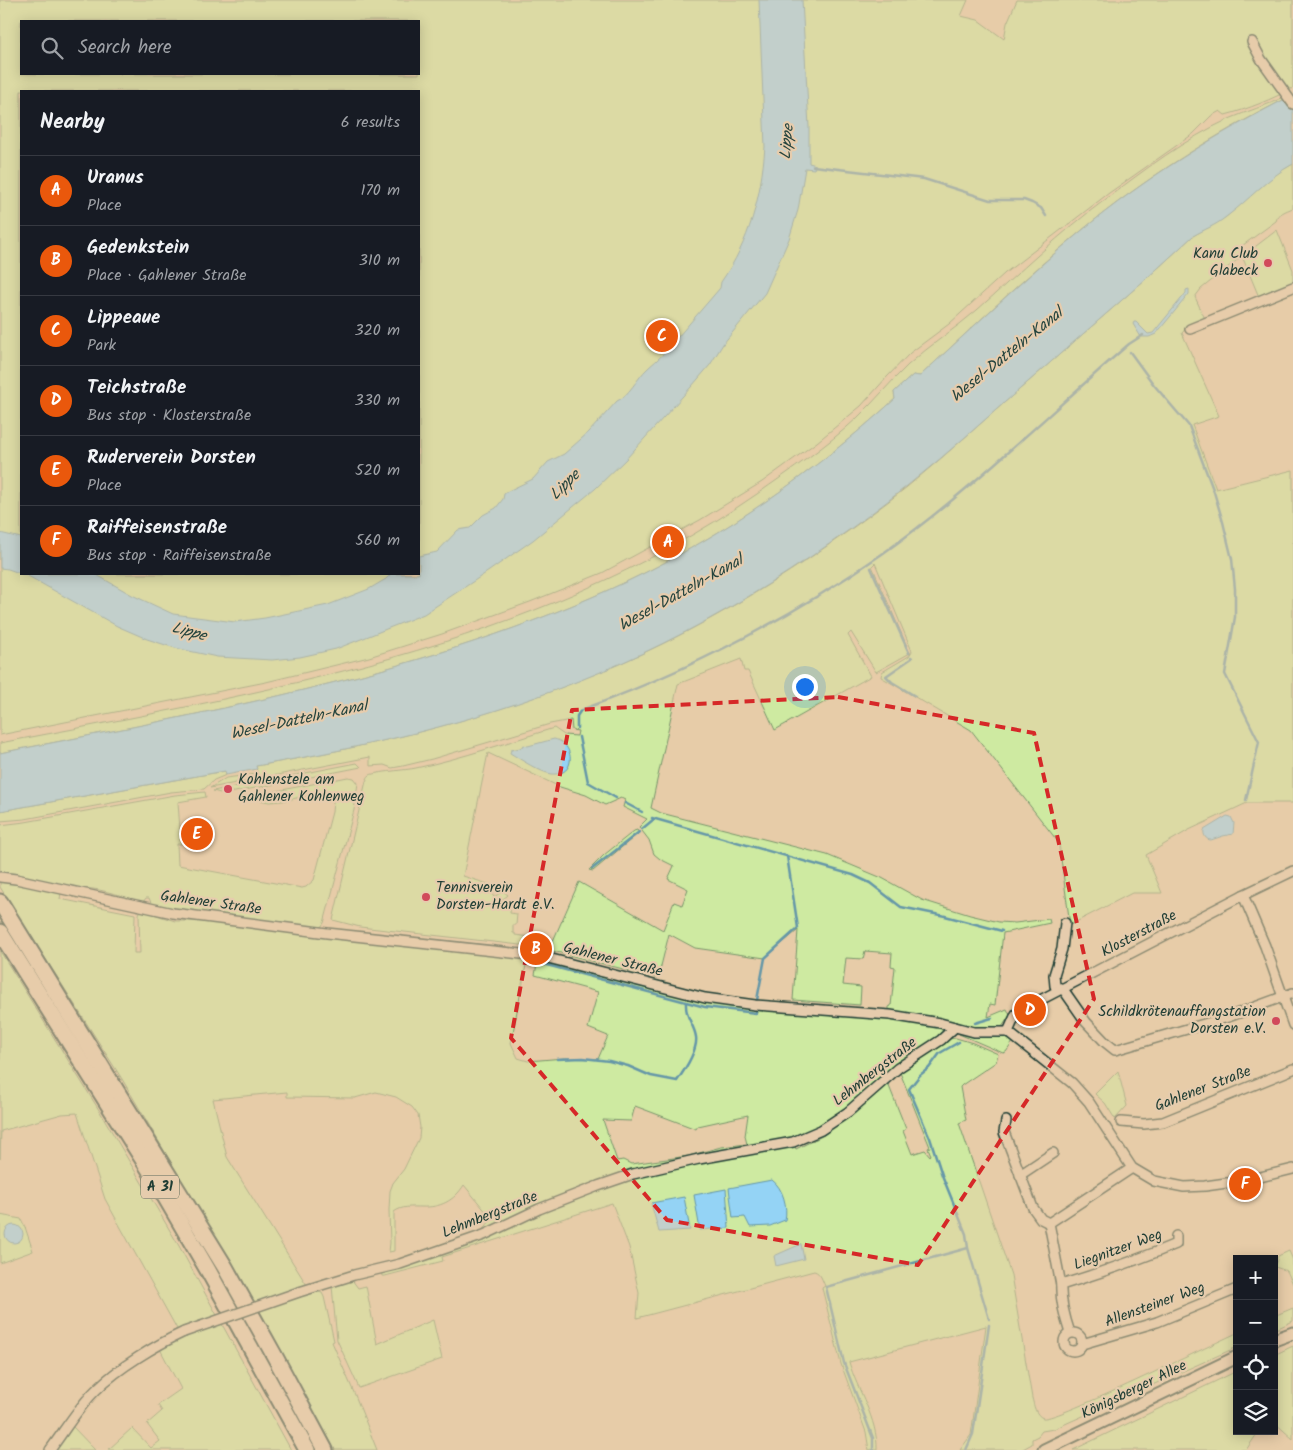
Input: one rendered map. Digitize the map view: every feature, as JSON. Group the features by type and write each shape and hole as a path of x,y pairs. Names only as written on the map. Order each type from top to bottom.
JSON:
{"highway":[{"name":"A 31","path":"0,903 225,1267 325,1450"},
{"name":"A 31","path":"0,932 149,1169 209,1272 307,1450"},
{"path":"308,1418 330,1450"}],"main road":[{"path":"1278,1339 1293,1333"},
{"name":"Königsberger Allee","path":"1044,1450 1233,1359"}],"street":[{"path":"1252,42 1261,59 1293,104"},
{"path":"1190,329 1293,287"},
{"name":"Klosterstraße","path":"1008,1032 1016,1014 1020,1010 1293,871"},
{"name":"Gahlener Straße","path":"0,877 173,913 540,956 705,998 755,1005 890,1015 940,1023 974,1032 1008,1032"},
{"path":"1243,895 1265,946 1293,1025"},
{"path":"1065,923 1062,949 1054,975 1055,986 1063,989 1086,1022 1115,1050 1228,1017 1293,993"},
{"name":"Lehmbergstraße","path":"50,1450 91,1396 108,1379 148,1352 184,1332 299,1292 354,1275 400,1264 484,1235 539,1209 633,1174 699,1159 793,1142 822,1130 848,1112 898,1068 941,1040 955,1027"},
{"path":"1008,1032 1072,1083 1108,1129 1132,1168 1154,1181 1184,1187 1205,1186 1248,1180 1293,1169"},
{"name":"Gahlener Straße","path":"1121,1122 1144,1124 1163,1122 1293,1069"},
{"path":"1006,1121 1004,1132 1033,1208 1041,1219 1049,1223"},
{"path":"1020,1175 1053,1153"},
{"path":"1049,1223 1132,1168"},
{"path":"1049,1223 1070,1333"},
{"name":"Liegnitzer Weg","path":"1061,1285 1109,1271 1149,1256 1176,1244 1176,1236"},
{"name":"Allensteiner Weg","path":"1082,1344 1157,1322 1233,1291"},
{"path":"1070,1333 1076,1333 1080,1336 1082,1344 1075,1351 1067,1349 1064,1340 1070,1333"}],"highlighted area":[{"path":"838,697 1034,733 1094,999 918,1265 667,1220 511,1038 572,710"}],"green space":[{"path":"0,0 968,0 961,16 978,20 1004,39 1007,23 1017,0 1293,0 1293,88 1243,110 1225,115 1220,111 1211,116 1193,134 1109,193 1005,273 949,324 910,353 861,406 817,442 762,482 700,520 602,573 442,634 369,657 266,682 0,735"},
{"path":"1284,97 1285,99 1179,159 1105,212 999,302 920,376 913,375 894,392 895,399 834,451 768,500 700,543 664,563 628,581 553,613 476,641 398,665 240,705 0,753 0,743 197,705 393,658 488,627 581,591 671,547 757,494 809,458 857,418 901,371 916,358 977,310 1072,225 1135,177 1181,145 1213,127"},
{"path":"1293,164 1293,208 1280,214 1276,221 1239,248 1243,256 1277,230 1293,270 1293,284 1259,297 1242,256 1201,289 1195,297 1205,319 1188,326 1182,333 1219,416 1192,425 1216,489 1293,470 1293,803 1247,803 1189,830 1146,855 1162,893 1132,893 1070,925 1059,843 971,730 881,677 882,672 909,656 912,651 875,563 872,566 910,653 876,672 851,632 848,635 871,676 775,730 748,671 744,671 741,659 678,684 651,808 661,813 827,855 882,878 922,900 970,915 999,922 1015,923 1049,919 1050,923 1003,933 995,1005 990,1004 988,1017 1007,1009 1010,1015 1002,1027 971,1027 937,1018 889,1012 895,967 891,966 892,953 865,951 863,959 846,958 843,985 861,987 860,1005 793,1000 798,930 765,958 695,948 669,934 658,978 549,950 579,882 663,930 674,902 682,905 688,889 668,879 674,866 654,854 649,840 639,827 647,819 623,807 625,800 621,798 605,805 586,795 560,787 488,753 463,876 491,885 488,889 494,897 503,891 508,895 502,900 506,905 511,905 510,913 517,914 516,925 513,925 513,933 538,941 529,946 360,927 333,920 366,781 369,776 451,760 554,728 564,735 577,736 578,731 572,730 571,720 550,724 403,766 392,768 384,765 370,766 370,757 210,788 226,778 257,774 256,766 378,742 458,722 536,697 620,664 707,621 830,544 907,487 1135,289 1193,236 1226,217 1275,174"},
{"path":"357,763 361,767 235,792 220,793 213,791"},
{"path":"225,771 226,775 214,780 204,789 171,792 25,819 0,821 0,811"},
{"path":"348,777 354,778 358,783 354,810 324,923 320,928 199,913 152,905 149,898 146,898 143,902 101,890 77,889 0,873 0,825 175,795 205,792 206,797 178,802 181,844 177,844 178,865 302,888 306,887 314,880 332,812 334,792 330,791 269,802 246,797"},
{"path":"637,830 639,833 593,871 589,870 604,855"},
{"path":"0,881 61,893 60,899 135,914 134,953 140,953 139,914 141,910 175,921 202,921 530,959 532,963 526,963 511,1043 518,1058 528,1061 564,1058 598,1059 608,1036 588,1028 598,992 535,975 537,964 542,960 713,1004 895,1019 941,1027 943,1033 827,1123 793,1139 670,1164 479,1234 492,1219 464,1185 456,1195 440,1205 407,1207 394,1212 394,1251 389,1252 390,1191 393,1183 404,1169 419,1138 418,1115 412,1107 396,1097 376,1092 355,1098 287,1097 287,1092 213,1099 227,1157 308,1287 255,1305 122,1079 0,887","holes":["635,1106 696,1129 698,1126 748,1115 745,1136 747,1144 721,1147 688,1156 631,1164 623,1160 617,1161 603,1120 631,1121"]},
{"path":"0,951 99,1110 179,1246 291,1450 108,1450 132,1428 151,1448 160,1441 147,1424 162,1411 158,1405 181,1389 160,1349 169,1336 167,1335 177,1329 105,1199 77,1113 62,1114 1,1131 0,1159"},
{"path":"959,1034 1004,1036 1013,1042 1006,1052 1003,1053"},
{"path":"956,1038 973,1043 998,1054 996,1062 960,1087 966,1120 959,1123 1011,1275 1032,1398 1038,1415 1043,1418 1054,1416 1076,1408 1233,1335 1233,1349 1054,1429 1042,1431 1032,1439 1032,1444 1021,1450 960,1450 971,1435 986,1326 849,1362 874,1427 877,1450 869,1450 866,1432 841,1364 822,1288 825,1286 820,1275 814,1271 637,1318 639,1293 629,1247 612,1203 442,1257 443,1261 382,1276 381,1271 550,1206 635,1176 794,1144 796,1149 824,1135 887,1081 906,1129 903,1131 912,1154 925,1150 930,1156 928,1148 930,1147 899,1070 948,1039"},
{"path":"1118,1071 1127,1106 1115,1119 1105,1103 1095,1094"},
{"path":"0,1215 21,1219 33,1251 0,1263"},
{"path":"1289,1251 1293,1260 1293,1284 1287,1271 1278,1268 1278,1256"},
{"path":"352,1280 358,1288 366,1286 377,1344 433,1320 442,1359 359,1388 337,1340 332,1286"},
{"path":"322,1293 324,1297 334,1341 332,1342 377,1450 335,1450 258,1310 301,1295"},
{"path":"1293,1308 1293,1321 1278,1328 1278,1314"},
{"path":"1293,1346 1293,1439 1278,1426 1278,1353"},
{"path":"1233,1373 1233,1435 1256,1435 1246,1450 1073,1450"},
{"path":"72,1426 95,1450 53,1450"}],"water":[{"name":"Lippe","path":"759,0 802,0 809,127 809,163 816,165 814,169 805,168 798,210 789,239 765,293 723,344 710,365 626,459 595,489 533,540 424,614 336,649 300,657 272,660 217,657 175,648 147,639 117,626 25,575 97,575 132,595 173,614 235,622 328,605 369,589 390,575 420,575 420,556 437,552 458,530 470,528 483,515 496,508 503,499 504,494 533,479 548,462 564,454 589,432 662,355 720,288 721,282 740,251 747,234 761,183 765,147"},
{"name":"Wesel-Datteln-Kanal","path":"1293,95 1293,164 1266,182 1222,220 1193,236 1135,289 907,486 830,544 790,571 707,620 664,643 576,682 537,697 458,722 338,751 256,766 257,769 226,775 225,771 0,811 0,753 240,705 398,665 476,641 553,613 628,581 664,563 700,543 768,500 834,451 895,399 894,392 913,375 920,376 1060,249 1130,193 1210,141"},
{"path":"1189,289 1189,294 1156,334 1149,337 1141,337 1133,324 1134,322 1148,334 1153,333 1186,293 1186,290"},
{"path":"0,533 20,538 20,574 0,568"},
{"path":"554,739 566,746 569,752 569,765 566,770 560,773 552,774 542,771 510,753 511,750 524,745 528,746"},
{"path":"1227,816 1231,817 1234,823 1233,834 1211,840 1206,838 1204,830"},
{"path":"772,1180 776,1183 784,1198 785,1220 770,1226 750,1227 745,1217 733,1218 729,1188"},
{"path":"726,1189 729,1228 700,1230 694,1195"},
{"path":"684,1197 690,1230 659,1232 651,1203"},
{"path":"14,1225 20,1228 23,1234 20,1240 14,1243 8,1240 5,1234 8,1228"},
{"path":"801,1244 804,1259 776,1266 774,1256"}],"waterway":[{"path":"813,166 924,179 990,200 1024,200 1041,208 1046,216"},
{"path":"577,728 577,716 581,710 660,678 736,642 811,600 882,554 915,530 977,479 1129,344 1143,335"},
{"path":"1130,352 1154,385 1189,426 1214,492 1223,522 1232,559 1235,589 1235,617 1225,674 1259,742 1246,800"},
{"path":"871,568 909,653"},
{"path":"911,657 886,676 892,682 915,696"},
{"path":"579,737 588,782 616,798"},
{"path":"625,803 642,812"},
{"path":"652,818 853,875 870,883 901,907 1002,931"},
{"path":"642,829 654,819"},
{"path":"592,869 639,832"},
{"path":"757,1000 765,958 798,928 787,856"},
{"path":"543,964 705,1007 756,1012"},
{"path":"557,1059 583,1058 609,1061 628,1066 651,1076 677,1081 690,1060 696,1042 686,1002"},
{"path":"975,1023 992,1018"},
{"path":"959,1042 940,1053 909,1089 930,1138 942,1175 966,1234 968,1248 989,1319"},
{"path":"873,1450 873,1438 844,1363 826,1287 968,1248"},
{"path":"966,1450 973,1434 989,1325"}],"place":[{"name":"Kanu Club Glabeck","path":"1268,263"},
{"name":"Lippeaue","path":"662,336"},
{"name":"Uranus","path":"668,542"},
{"name":"Kohlenstele am Gahlener Kohlenweg","path":"228,789"},
{"name":"Ruderverein Dorsten","path":"197,834"},
{"name":"Tennisverein Dorsten-Hardt e.V.","path":"426,897"},
{"name":"Gedenkstein","path":"536,949"},
{"name":"Teichstraße","path":"1030,1010"},
{"name":"Schildkrötenauffangstation Dorsten e.V.","path":"1276,1021"},
{"name":"Raiffeisenstraße","path":"1245,1184"}]}
